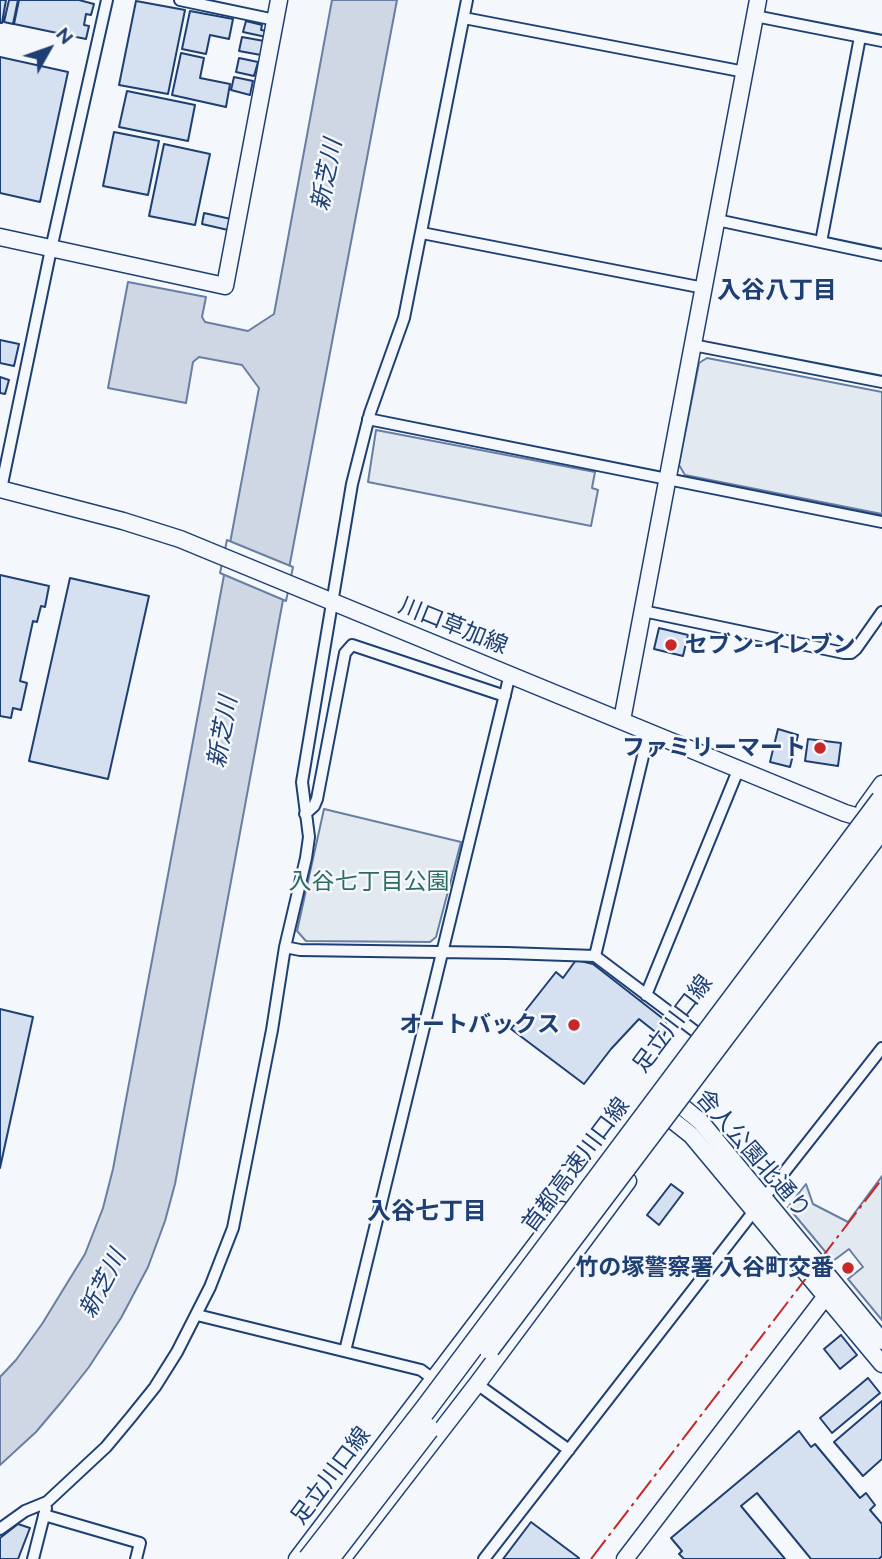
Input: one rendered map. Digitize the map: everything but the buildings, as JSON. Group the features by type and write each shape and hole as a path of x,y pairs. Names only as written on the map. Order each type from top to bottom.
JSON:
{"highway":[{"name":"首都高速川口線","path":"309,1559 425,1410 882,800"},
{"name":"首都高速川口線","path":"328,1559 882,825"}],"main road":[{"path":"0,237 225,286 279,0"},
{"path":"622,720 757,8"},
{"name":"川口草加線","path":"1,489 123,521 197,546 882,825"},
{"name":"足立川口線","path":"297,1559 882,784"},
{"path":"342,1559 477,1384 882,841"},
{"name":"舎人公園北通り","path":"759,1205 701,1122 668,1094 650,1092 657,1108 691,1135 759,1205 831,1291 882,1364"},
{"path":"625,1559 831,1291"},
{"name":"舎人公園北通り","path":"831,1291 882,1341"}],"street":[{"path":"1,489 107,0"},
{"path":"180,0 275,20"},
{"path":"0,1529 25,1510 47,1502 106,1447 155,1387 197,1315 233,1228 272,1030 285,947 306,858 309,837 302,782 324,598 368,419 404,318 467,0"},
{"path":"757,8 882,41"},
{"path":"464,18 744,72"},
{"path":"821,242 860,37"},
{"path":"717,220 882,254"},
{"path":"422,233 704,288"},
{"path":"693,345 882,382"},
{"path":"368,419 882,522"},
{"path":"643,611 844,653 851,653 856,649 882,612"},
{"path":"305,814 317,799 345,653 352,645 505,696"},
{"path":"345,1351 510,674"},
{"path":"595,957 649,731"},
{"path":"646,995 739,768"},
{"path":"285,947 300,950 595,957 696,1032"},
{"path":"484,1559 882,1048"},
{"path":"197,1315 421,1370 433,1379"},
{"path":"477,1384 569,1450"},
{"path":"33,1559 47,1502"},
{"path":"44,1515 140,1543 136,1559"}],"green space":[{"path":"707,358 882,392 882,514 685,475 679,465 699,363"},
{"path":"376,430 595,472 592,488 598,490 591,526 368,482"},
{"name":"入谷七丁目公園","path":"324,809 461,842 436,937 430,942 306,941 297,931"},
{"path":"882,1176 882,1320 848,1279 863,1267 849,1249 833,1261 788,1207 806,1184 813,1204 848,1222"}],"water":[{"name":"新芝川","path":"332,0 397,0 175,1184 148,1267 121,1318 89,1367 63,1400 36,1432 0,1465 0,1377 42,1324 85,1254 103,1208 113,1169 259,388 242,365 199,357 193,362 186,403 108,388 128,282 206,297 202,317 205,322 248,331 274,314"}],"pier":[{"path":"227,540 293,567 286,601 220,573"}],"power":[{"path":"591,1559 882,1179"}],"place":[{"name":"セブン-イレブン","path":"671,645"},
{"name":"ファミリーマート","path":"820,748"},
{"name":"オートバックス","path":"574,1025"},
{"name":"竹の塚警察署 入谷町交番","path":"848,1268"}],"district":[{"name":"入谷八丁目","path":"777,291"},
{"name":"入谷七丁目","path":"427,1212"}]}
